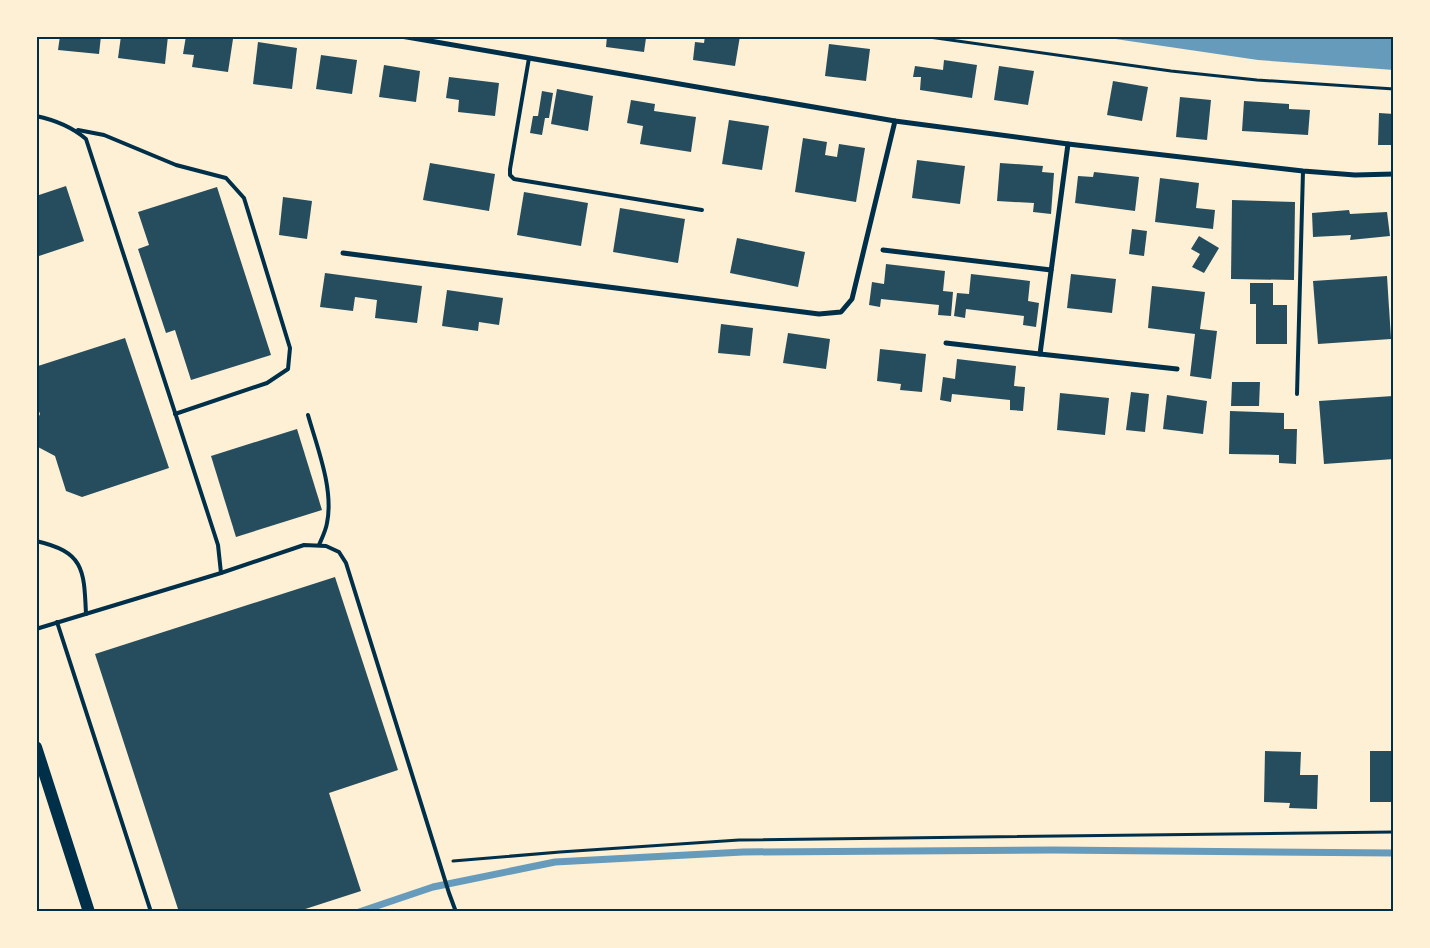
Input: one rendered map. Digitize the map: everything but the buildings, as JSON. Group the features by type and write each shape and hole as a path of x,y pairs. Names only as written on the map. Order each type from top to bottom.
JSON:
{"main road":[{"path":"36,747 89,912"}],"street":[{"path":"401,36 895,121 1068,144 1303,171 1354,175 1394,174"},
{"path":"343,253 819,314 840,312 852,299 895,121"},
{"path":"1040,354 1068,144"},
{"path":"883,250 1051,270"},
{"path":"946,343 1177,369"}],"lane":[{"path":"530,58 510,176 514,179 702,210"},
{"path":"36,116 54,120 75,130 86,139 97,167 174,414 215,537 221,573"},
{"path":"75,130 104,135 176,165 226,178 244,198 290,348 288,369 266,383 174,414"},
{"path":"1297,394 1303,171"},
{"path":"308,415 328,489 327,524 319,545"},
{"path":"36,541 56,545 71,555 80,565 85,592 86,614"},
{"path":"36,629 221,573 304,545 326,546 339,552 346,563 456,912"},
{"path":"58,622 151,912"}],"path":[{"path":"922,36 1171,71 1258,80 1394,89"},
{"path":"440,862 739,840 1394,832"}],"water":[{"path":"1095,36 1394,36 1394,70 1258,60"}],"waterway":[{"path":"359,912 433,887 555,862 743,852 1053,850 1394,853"}]}
